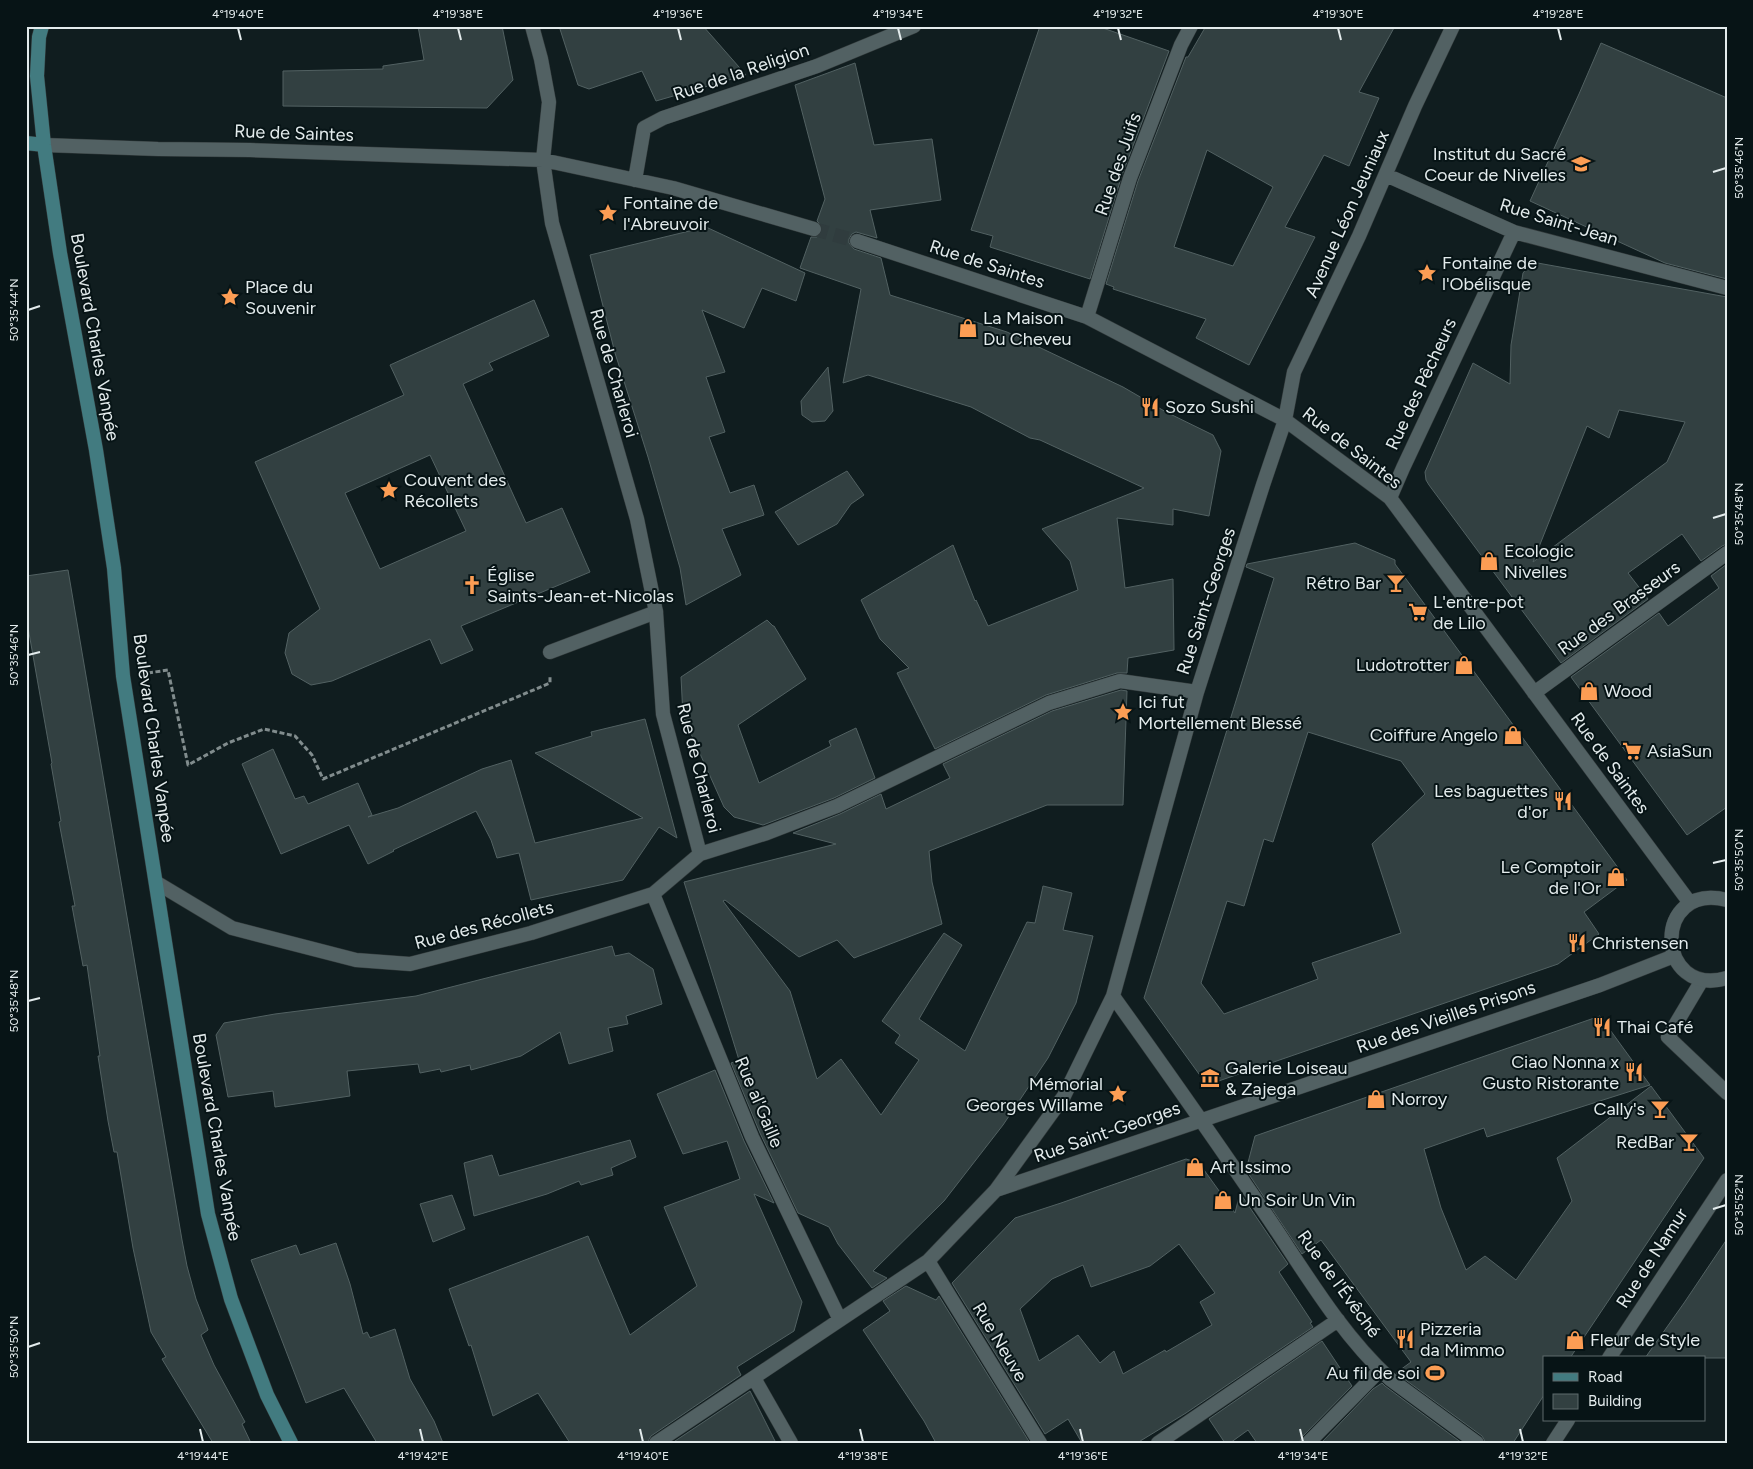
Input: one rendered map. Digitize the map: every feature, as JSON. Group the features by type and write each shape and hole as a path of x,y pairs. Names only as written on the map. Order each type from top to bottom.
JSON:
{"main road":[{"name":"Boulevard Charles Vanpée","path":"42,26 39,37 37,76 44,145 60,253 96,450 114,568 123,676 208,1214 231,1299 267,1395 291,1443"},
{"path":"26,143 44,145"}],"street":[{"name":"Rue de Charleroi","path":"532,26 541,59 549,102 543,160 552,223 637,519 656,612 663,714 700,854 767,833 837,806 1050,703 1120,681 1197,692"},
{"name":"Rue de la Religion","path":"635,180 644,128 663,118 817,66 914,26"},
{"name":"Rue des Juifs","path":"1087,317 1130,178 1180,45 1191,26"},
{"name":"Avenue Léon Jeuniaux","path":"1285,420 1294,372 1386,176 1415,106 1453,26"},
{"name":"Rue de Saintes","path":"44,145 543,160 673,188 814,229"},
{"name":"Rue Saint-Jean","path":"1386,176 1514,232 1727,288"},
{"name":"Rue des Pêcheurs","path":"1390,498 1514,232"},
{"name":"Rue de Saintes","path":"857,241 1087,317 1285,420 1390,498 1690,904"},
{"name":"Rue Saint-Georges","path":"656,1443 928,1261 996,1190 1064,1096 1113,996 1197,692 1285,420"},
{"name":"Rue des Brasseurs","path":"1534,693 1727,553"},
{"path":"550,652 656,612"},
{"name":"Rue des Récollets","path":"156,883 232,928 356,960 410,964 531,933 653,894 700,854"},
{"name":"Rue al'Gaille","path":"653,894 752,1137 840,1320"},
{"path":"1727,900 1715,897 1702,898 1690,904 1679,914 1672,927 1670,942 1674,956 1685,972 1702,980 1717,981 1727,978"},
{"name":"Rue des Vieilles Prisons","path":"1200,1119 1600,984 1674,956"},
{"path":"1702,980 1668,1037 1727,1093"},
{"name":"Rue Saint-Georges","path":"996,1190 1200,1119 1113,996"},
{"name":"Rue de l'Évêché","path":"1200,1119 1338,1320 1380,1370 1477,1443"},
{"name":"Rue de Namur","path":"1610,1356 1727,1180"},
{"name":"Rue Neuve","path":"928,1261 1040,1443"},
{"path":"1158,1443 1338,1320"},
{"path":"1308,1443 1380,1370"},
{"path":"754,1378 791,1443"},
{"path":"1553,1443 1567,1422"}],"path":[{"path":"168,670 188,765 228,743 264,729 295,736 312,756 323,779 550,683 550,652"}],"building":[{"path":"418,26 502,26 513,80 487,108 283,106 283,71 383,69 383,66 424,60"},
{"path":"559,26 703,26 746,75 656,101 642,71 589,89 578,85"},
{"path":"1040,26 1097,26 1169,51 1122,175 1090,279 990,247 993,236 971,230"},
{"path":"1206,26 1395,26 1359,92 1379,98 1349,166 1324,155 1285,227 1315,237 1249,365 1196,338 1206,319 1113,289 1114,287 1106,284 1138,181 1186,57 1188,57","holes":["1207,150 1273,187 1233,266 1174,247"]},
{"name":"Institut du Sacré Coeur de Nivelles","path":"1601,43 1727,98 1727,279 1665,263 1530,201"},
{"path":"855,63 874,145 932,139 941,200 870,210 877,238 856,232 849,239 849,243 854,249 881,258 890,295 1007,332 1123,387 1166,412 1213,435 1221,451 1209,516 1173,509 1173,525 1117,518 1125,588 1173,579 1174,650 1128,658 1127,673 1117,673 1046,695 935,749 897,673 909,668 880,639 861,600 953,545 975,601 988,626 1078,590 1070,561 1042,529 1144,488 1040,440 1030,438 971,407 868,375 843,383 861,289 800,268 811,237 817,237 822,232 822,226 817,221 825,199 795,85"},
{"path":"706,227 805,273 796,301 762,288 744,328 702,310 725,372 706,377 725,432 709,437 730,493 754,485 764,515 722,529 741,575 686,605 680,568 615,353 590,255"},
{"path":"1532,262 1727,297 1727,544 1701,561 1682,534 1628,573 1648,599 1561,663 1429,485 1425,472 1473,363 1510,384 1511,345 1523,273","holes":["1619,410 1685,422 1667,462 1533,562 1587,426 1609,438"]},
{"name":"Couvent des Récollets","path":"534,300 549,336 489,363 493,370 463,384 526,523 562,508 590,572 461,626 473,650 441,664 430,639 332,681 311,685 292,674 285,653 289,633 320,609 255,462 404,395 390,365","holes":["430,455 466,531 380,569 345,493"]},
{"path":"828,367 833,411 825,421 812,422 802,415 801,401"},
{"path":"847,471 864,495 851,504 837,524 798,545 775,512"},
{"path":"1355,543 1395,560 1395,564 1627,880 1584,912 1599,934 1558,964 1207,1085 1144,998 1274,578 1246,567 1247,564","holes":["1308,732 1401,761 1425,794 1372,844 1401,933 1312,963 1318,979 1224,1014 1201,983 1227,901 1244,906 1264,839 1273,842"]},
{"path":"1727,564 1727,807 1687,835 1571,677 1659,613 1668,626 1719,588 1711,576"},
{"path":"68,570 182,1240 196,1299 208,1330 201,1335 214,1365 245,1422 242,1424 251,1443 213,1443 162,1359 166,1357 151,1332 133,1248 117,1152 114,1152 108,1121 87,965 83,966 72,906 75,906 59,822 61,821 52,763 26,616 26,576"},
{"path":"767,620 774,626 806,679 738,725 759,783 831,746 829,741 856,728 875,778 834,798 763,825 734,817 724,807 683,716 681,677"},
{"path":"1121,690 1127,691 1123,805 1047,805 929,851 932,882 942,924 854,958 837,940 799,957 725,900 723,901 790,991 817,1079 841,1059 881,1115 919,1060 895,1043 900,1035 882,1021 944,933 962,945 919,1019 965,1051 1027,922 1035,923 1043,886 1072,893 1063,930 1093,936 1076,1003 1048,1058 1003,1125 944,1201 873,1271 887,1278 872,1288 838,1244 829,1227 798,1213 760,1133 731,1063 739,1060 684,882 836,844 793,833 840,814 881,794 886,809 950,778 943,764 1052,711"},
{"path":"645,719 677,838 659,827 623,880 531,900 519,853 497,858 491,840 476,811 393,850 368,864 349,825 281,854 242,764 273,749 295,799 304,796 308,804 358,783 372,815 368,817 398,808 482,769 511,760 535,843 643,818 535,753 592,736 591,732"},
{"path":"612,946 615,956 629,953 653,969 662,1004 626,1016 628,1024 608,1028 613,1051 569,1064 560,1032 521,1056 471,1070 470,1065 441,1072 440,1069 420,1073 418,1064 347,1071 350,1096 275,1107 273,1091 228,1097 216,1035 224,1023 275,1014 416,996"},
{"path":"1600,1016 1650,1085 1487,1137 1484,1128 1424,1149 1441,1208 1466,1270 1485,1256 1516,1280 1572,1201 1557,1158 1651,1086 1704,1158 1571,1356 1543,1356 1543,1397 1513,1443 1486,1443 1482,1436 1396,1373 1411,1362 1321,1240 1302,1254 1246,1170 1255,1136"},
{"path":"715,1070 744,1141 774,1203 754,1194 802,1302 794,1331 737,1367 741,1375 651,1436 647,1443 570,1443 538,1393 493,1416 471,1345 469,1346 449,1289 588,1236 630,1335 697,1286 664,1207 740,1179 727,1141 683,1154 657,1094"},
{"path":"630,1140 636,1157 611,1168 613,1175 581,1185 579,1181 547,1194 474,1216 464,1163 492,1155 499,1176"},
{"path":"1186,1159 1199,1163 1235,1213 1240,1193 1288,1264 1279,1272 1312,1322 1310,1323 1313,1327 1186,1413 1137,1443 1082,1443 1068,1419 1045,1434 952,1283 1015,1218","holes":["1179,1244 1215,1293 1200,1302 1212,1325 1123,1374 1114,1351 1100,1363 1078,1335 1039,1361 1020,1309 1052,1279 1083,1265 1091,1287 1150,1266"]},
{"path":"452,1195 465,1229 433,1242 420,1204"},
{"path":"1727,1239 1727,1358 1646,1356"},
{"path":"336,1243 350,1284 363,1334 367,1332 370,1338 395,1329 410,1379 434,1421 443,1443 377,1443 344,1388 306,1403 251,1260 296,1245 300,1255"},
{"path":"906,1286 936,1300 939,1296 1030,1443 936,1443 924,1421 863,1330 890,1311 883,1301"},
{"path":"1322,1341 1352,1386 1302,1437 1299,1443 1257,1443 1248,1430 1230,1443 1225,1443 1209,1419"},
{"path":"1382,1383 1462,1443 1321,1443 1373,1389"},
{"path":"750,1391 776,1443 672,1443"}],"tunnel":[{"path":"814,229 857,241"}],"place":[{"name":"Institut du Sacré Coeur de Nivelles","path":"1581,164"},
{"name":"Fontaine de l'Abreuvoir","path":"608,213"},
{"name":"Fontaine de l'Obélisque","path":"1427,273"},
{"name":"Place du Souvenir","path":"230,297"},
{"name":"La Maison Du Cheveu","path":"968,328"},
{"name":"Sozo Sushi","path":"1150,407"},
{"name":"Couvent des Récollets","path":"389,490"},
{"name":"Ecologic Nivelles","path":"1489,561"},
{"name":"Rétro Bar","path":"1396,583"},
{"name":"Église Saints-Jean-et-Nicolas","path":"472,585"},
{"name":"L'entre-pot de Lilo","path":"1418,612"},
{"name":"Ludotrotter","path":"1464,665"},
{"name":"Wood","path":"1589,691"},
{"name":"Ici fut Mortellement Blessé","path":"1123,712"},
{"name":"Coiffure Angelo","path":"1513,735"},
{"name":"AsiaSun","path":"1632,751"},
{"name":"Les baguettes d'or","path":"1563,801"},
{"name":"Le Comptoir de l'Or","path":"1616,877"},
{"name":"Christensen","path":"1577,943"},
{"name":"Thai Café","path":"1602,1027"},
{"name":"Ciao Nonna x Gusto Ristorante","path":"1634,1072"},
{"name":"Galerie Loiseau & Zajega","path":"1210,1078"},
{"name":"Mémorial Georges Willame","path":"1118,1094"},
{"name":"Norroy","path":"1376,1099"},
{"name":"Cally's","path":"1660,1109"},
{"name":"RedBar","path":"1689,1142"},
{"name":"Art Issimo","path":"1195,1167"},
{"name":"Un Soir Un Vin","path":"1223,1200"},
{"name":"Pizzeria da Mimmo","path":"1405,1339"},
{"name":"Fleur de Style","path":"1575,1340"},
{"name":"Au fil de soi","path":"1435,1373"}]}
